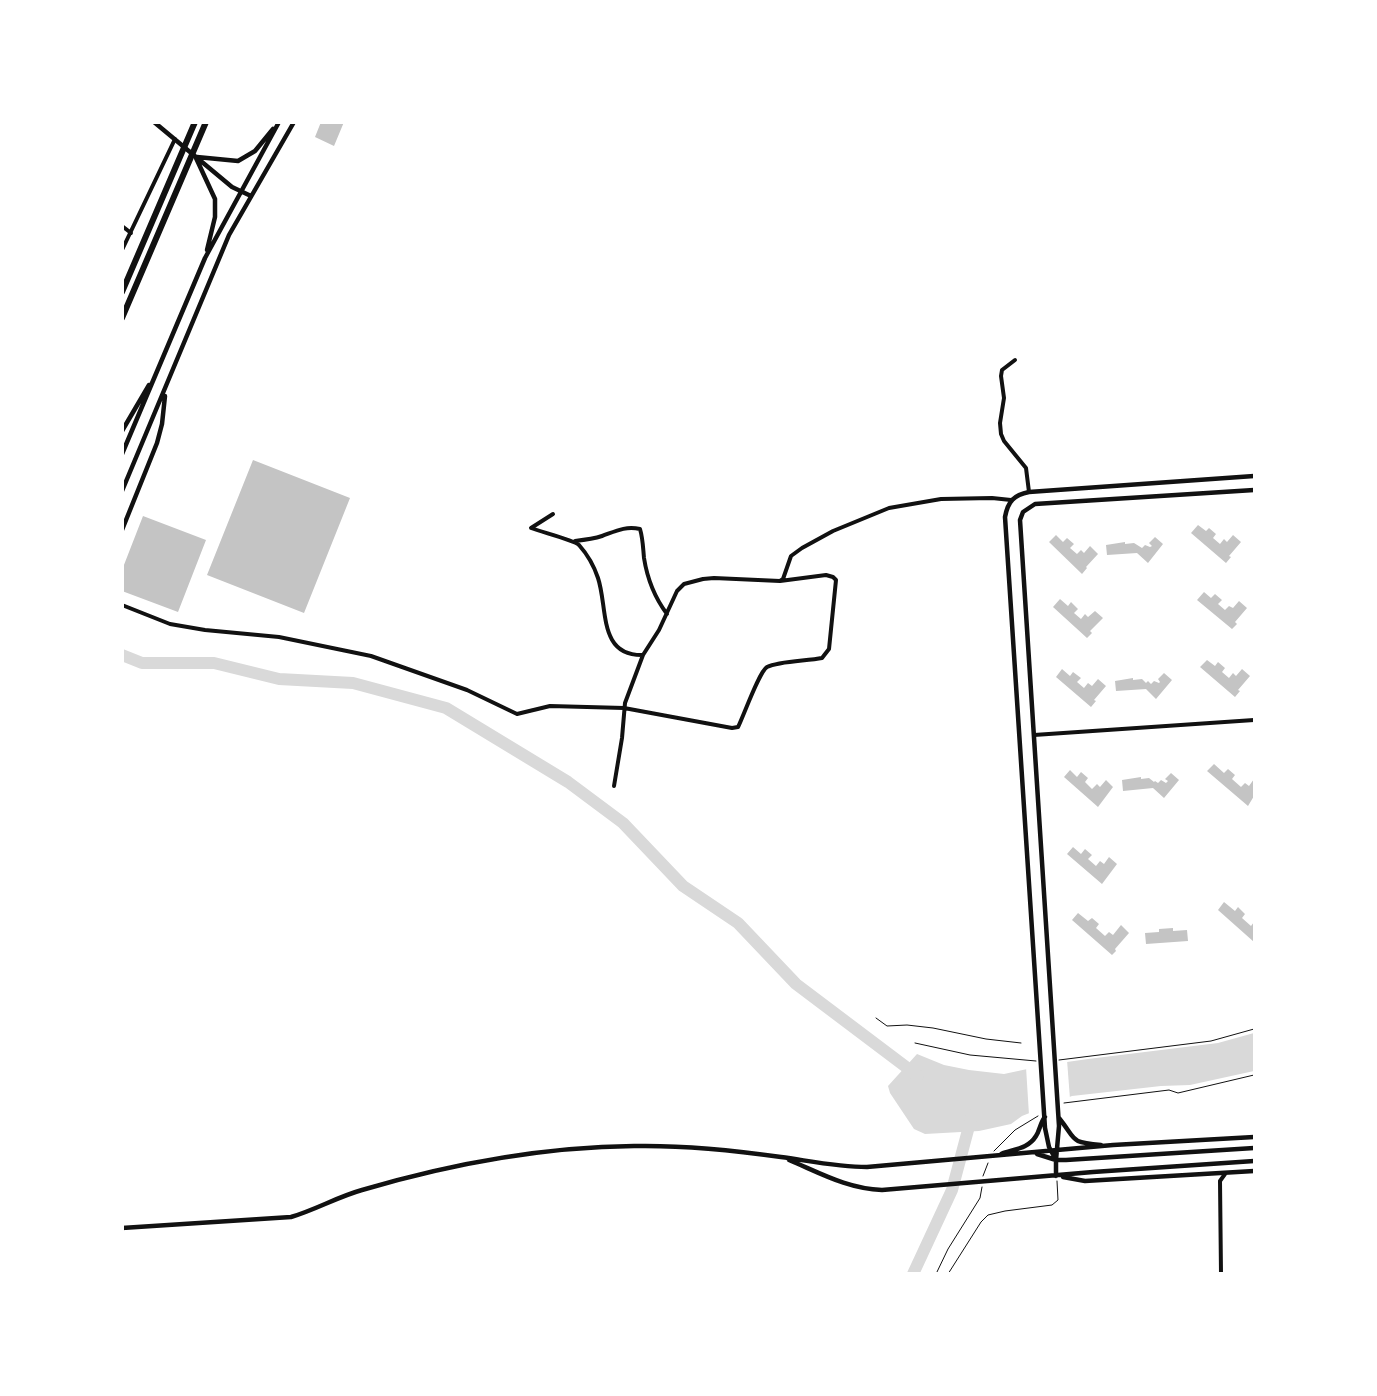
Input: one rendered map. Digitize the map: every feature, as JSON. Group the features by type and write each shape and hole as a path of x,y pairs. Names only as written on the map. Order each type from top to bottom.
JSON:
{"highway":[{"path":"122,292 195,122"},
{"path":"122,318 206,122"}],"street":[{"path":"154,122 232,187 251,196"},
{"path":"196,157 238,162 255,151 279,122"},
{"path":"122,454 205,258 279,122"},
{"path":"122,490 230,235 294,122"},
{"path":"122,250 176,139"},
{"path":"196,157 215,199 214,217 205,258"},
{"path":"122,226 131,232"},
{"path":"1015,360 1002,370 1004,398 1000,423 1001,434 1004,441 1026,468 1029,492"},
{"path":"122,431 158,371"},
{"path":"122,530 157,443 162,424 165,390"},
{"path":"1056,1160 1051,1152 1045,1128 1005,517 1007,507 1011,500 1019,494 1029,492 1254,476"},
{"path":"1113,1145 1079,1142 1071,1137 1061,1124 1058,1116 1020,520 1023,512 1035,504 1254,490"},
{"path":"780,581 783,579 791,556 802,548 833,531 889,508 942,499 992,498 1011,500"},
{"path":"553,514 531,528 574,542 629,527 640,530 647,570 654,590 667,614"},
{"path":"574,542 591,562 598,579 608,630 615,643 622,651 631,655 643,655"},
{"path":"122,605 170,624 205,630 279,637 371,656 467,690 517,714 550,706 624,708 698,720 732,728 738,727 760,674 767,667 822,658 828,649 836,580 826,575 780,581 714,578 684,584 677,591 659,630 643,655 624,708 622,738 614,786"},
{"path":"1034,735 1254,720"},
{"path":"995,1156 1028,1145 1038,1134 1040,1123 1045,1118"},
{"path":"1056,1176 1056,1160 1061,1124"},
{"path":"122,1228 291,1217 360,1190 469,1163 522,1154 581,1148 680,1147 781,1157 843,1167 867,1167 1113,1145 1254,1137"},
{"path":"1034,1153 1056,1160 1254,1148"},
{"path":"781,1157 843,1184 864,1190 1015,1180 1254,1160"},
{"path":"1056,1176 1085,1181 1254,1172"},
{"path":"1222,1274 1220,1181 1226,1174"}],"path":[{"path":"876,1018 887,1026 932,1028 986,1039 1021,1042"},
{"path":"1059,1060 1209,1041 1254,1029"},
{"path":"915,1043 970,1055 1036,1061"},
{"path":"948,1274 981,1222 988,1215 1005,1210 1052,1205 1058,1200 1056,1176"}],"shaded area":[{"path":"1254,1033 1254,1071 1190,1085 1161,1086 1072,1096 1022,1116 1011,1124 979,1131 925,1134 914,1129 890,1093 888,1086 917,1054 944,1065 1004,1074 1046,1065 1218,1043"}],"pier":[{"path":"1067,1060 1070,1099 1029,1115 1026,1067"}],"building":[{"path":"321,122 344,122 334,146 315,137"},
{"path":"253,460 350,498 304,613 207,575"},
{"path":"143,516 206,540 178,612 122,591 122,570"},
{"path":"1198,525 1206,531 1209,528 1216,534 1213,538 1220,544 1224,539 1227,542 1233,535 1241,542 1229,556 1231,557 1226,563 1191,533"},
{"path":"1056,535 1063,542 1067,538 1074,544 1070,548 1077,554 1081,550 1084,553 1090,546 1098,554 1082,574 1049,542"},
{"path":"1155,537 1163,544 1148,563 1137,553 1107,555 1106,545 1125,542 1125,544 1134,543 1142,548 1145,545 1150,547 1152,546 1149,543"},
{"path":"1204,592 1211,598 1215,594 1222,600 1218,604 1225,610 1229,606 1233,608 1239,601 1247,608 1235,622 1237,624 1232,629 1197,600"},
{"path":"1060,599 1068,606 1071,602 1078,609 1074,613 1081,619 1085,614 1088,617 1095,611 1103,618 1090,631 1092,633 1087,638 1053,607"},
{"path":"1207,660 1215,666 1218,662 1225,668 1222,672 1229,678 1233,673 1236,676 1242,669 1250,676 1238,690 1240,691 1235,697 1200,667"},
{"path":"1062,669 1070,676 1073,672 1081,678 1077,682 1084,688 1088,683 1092,686 1098,679 1106,686 1094,700 1096,701 1091,707 1056,677"},
{"path":"1164,673 1172,680 1156,699 1146,689 1116,691 1115,681 1133,678 1133,680 1142,679 1146,683 1148,681 1151,684 1154,681 1159,683 1158,679"},
{"path":"1214,764 1224,773 1228,769 1235,775 1232,779 1241,787 1245,783 1249,786 1254,779 1254,796 1248,806 1207,771"},
{"path":"1070,770 1077,777 1081,772 1088,778 1085,782 1092,789 1097,784 1100,787 1106,780 1113,787 1098,807 1064,777"},
{"path":"1171,773 1179,780 1164,798 1153,788 1123,791 1122,780 1141,777 1141,779 1149,778 1154,782 1158,783 1161,780 1166,783 1168,781 1165,779"},
{"path":"1073,847 1081,854 1085,849 1092,855 1088,859 1096,866 1100,861 1104,864 1109,857 1117,864 1102,884 1067,854"},
{"path":"1224,902 1235,911 1238,907 1245,914 1242,918 1251,926 1254,922 1254,942 1218,910"},
{"path":"1078,913 1088,921 1092,918 1099,924 1096,928 1105,936 1109,932 1113,935 1121,925 1129,933 1112,955 1072,920"},
{"path":"1173,928 1173,931 1187,930 1188,941 1146,944 1145,933"}],"waterway":[{"path":"122,655 142,663 214,663 279,679 353,683 446,708 568,782 623,823 683,886 738,923 796,984 918,1076"},
{"path":"913,1274 952,1190 972,1115"}]}
